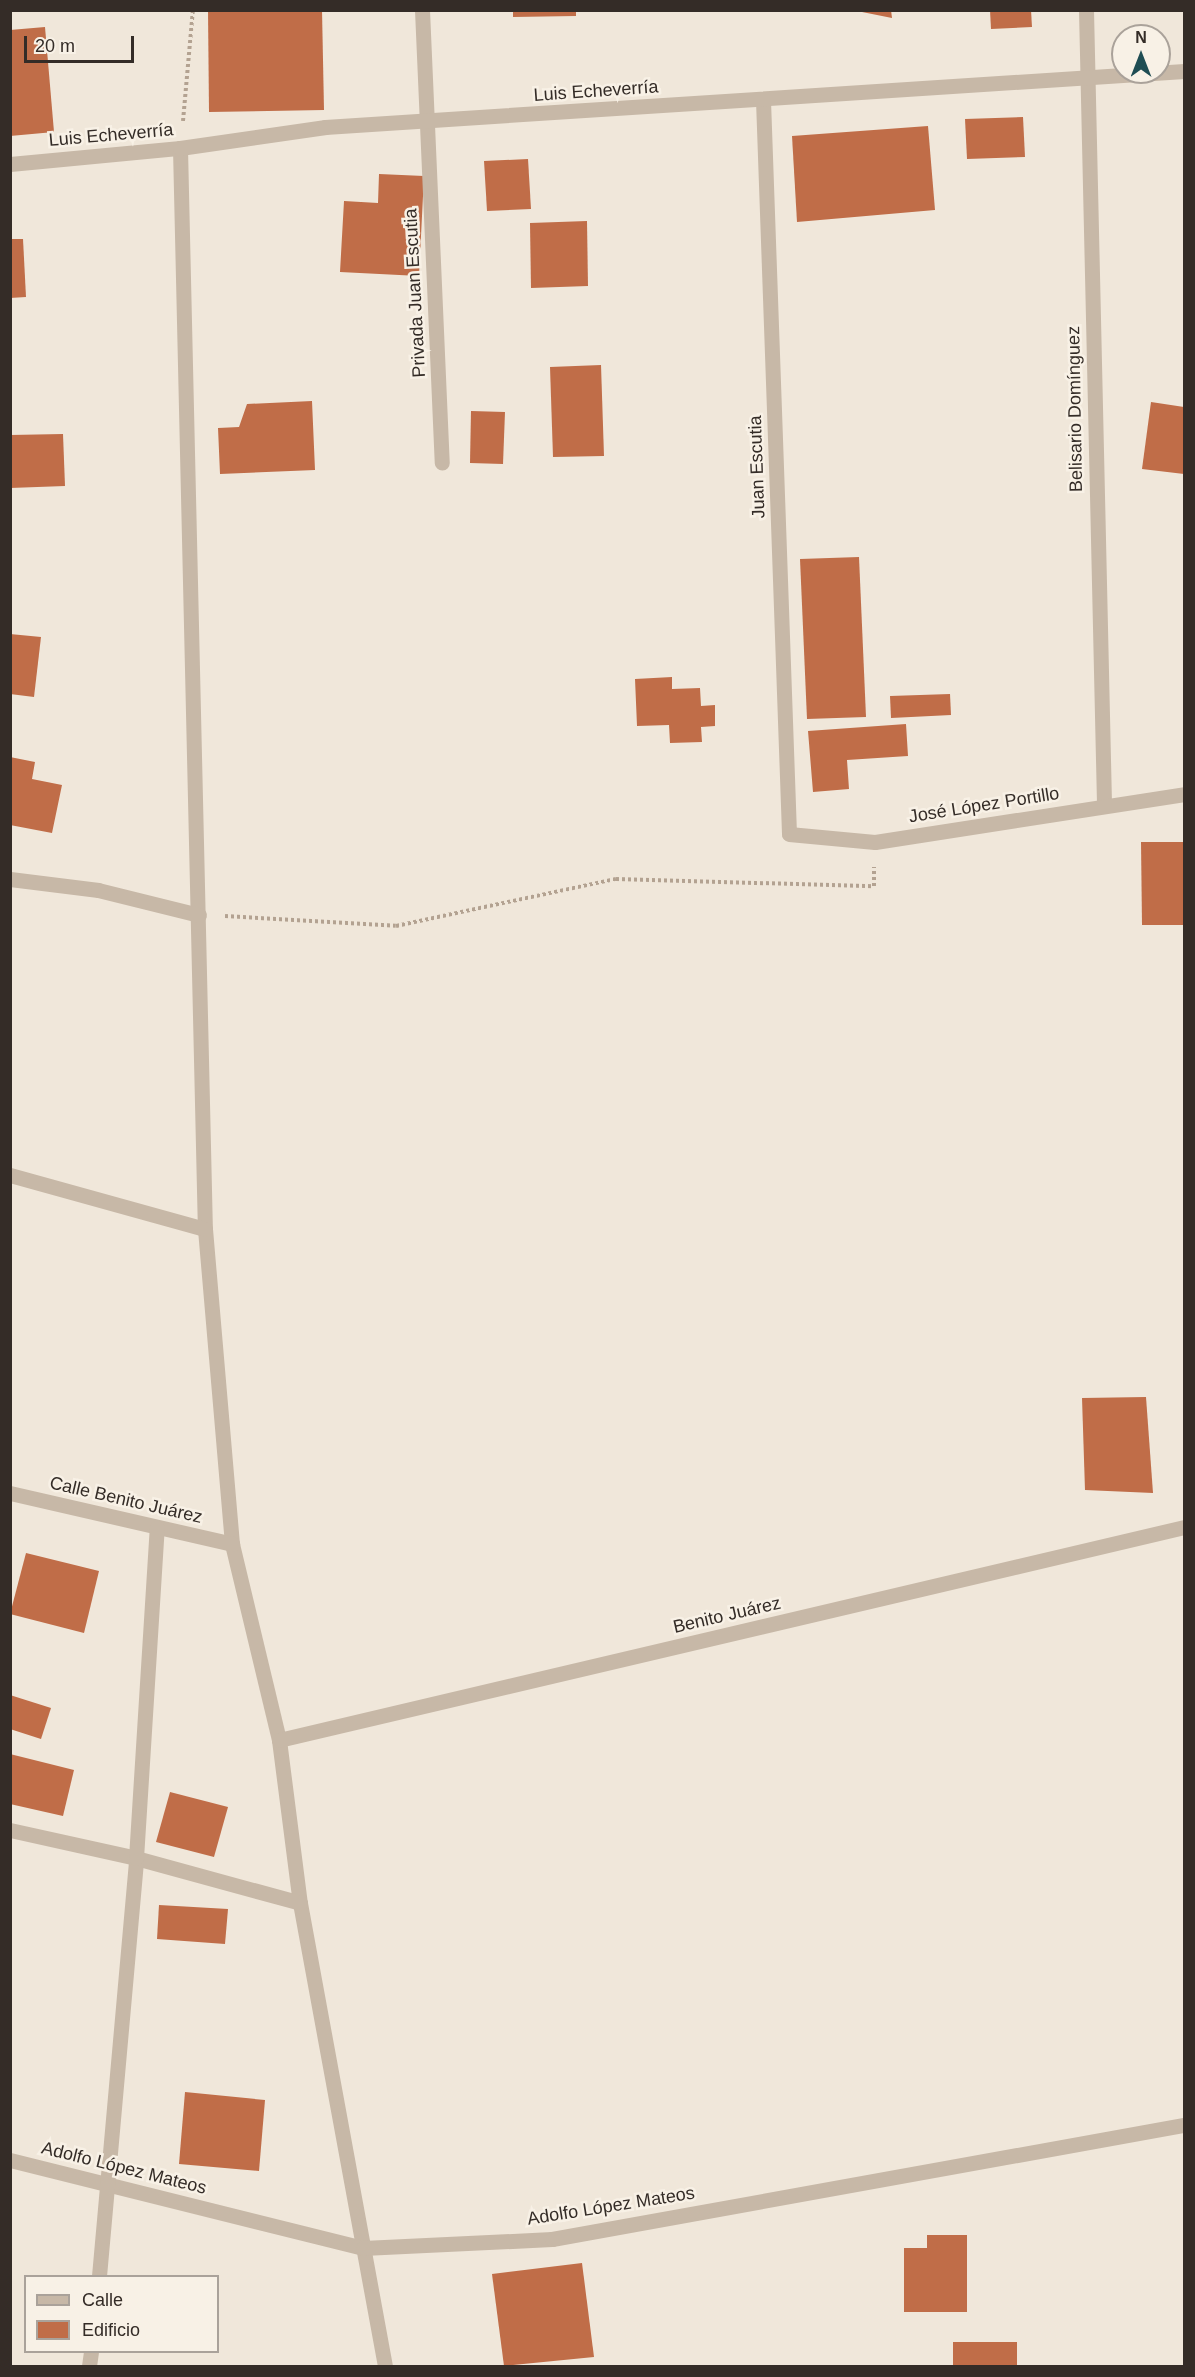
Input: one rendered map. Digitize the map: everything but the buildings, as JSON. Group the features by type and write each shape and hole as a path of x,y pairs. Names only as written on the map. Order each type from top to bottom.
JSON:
{"street":[{"name":"Privada Juan Escutia","path":"422,10 442,463"},
{"name":"Belisario Domínguez","path":"1086,10 1104,806"},
{"name":"Luis Echeverría","path":"10,164 180,148 325,127 1185,71"},
{"name":"Juan Escutia","path":"763,100 789,834"},
{"path":"180,148 205,1228 232,1544 279,1740 300,1903 385,2367"},
{"name":"José López Portillo","path":"789,834 875,842 1185,794"},
{"path":"10,879 98,890 199,915"},
{"path":"10,1175 205,1228"},
{"name":"Calle Benito Juárez","path":"10,1493 232,1544"},
{"name":"Benito Juárez","path":"279,1740 1185,1527"},
{"path":"99,2275 136,1858 157,1528"},
{"path":"10,1830 136,1858 300,1903"},
{"name":"Adolfo López Mateos","path":"10,2160 363,2248 552,2239 1185,2126"}],"path":[{"path":"180,148 193,10"},
{"path":"199,915 396,926 616,879 874,886 875,842"}]}
